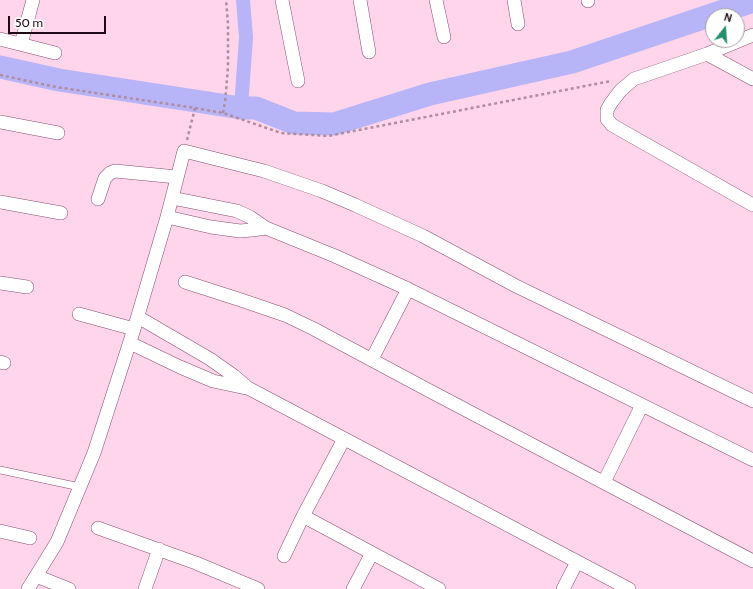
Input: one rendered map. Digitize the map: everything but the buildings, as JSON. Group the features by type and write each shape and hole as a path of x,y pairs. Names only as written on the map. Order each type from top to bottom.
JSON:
{"street":[{"path":"21,44 33,0"},
{"path":"282,0 298,81"},
{"path":"360,0 369,52"},
{"path":"436,0 444,37"},
{"path":"514,0 518,24"},
{"path":"753,35 707,54 634,79 621,90 607,110 607,119 612,125 753,205"},
{"path":"0,39 55,53"},
{"path":"707,54 753,79"},
{"path":"0,122 58,133"},
{"path":"28,589 57,542 94,453 136,323 167,217 184,151 264,171 322,191 355,205 423,236 516,286 753,401"},
{"path":"98,199 105,178 110,173 115,171 120,170 177,177"},
{"path":"172,198 237,211 250,217 266,228 408,288 753,460"},
{"path":"0,202 61,213"},
{"path":"167,217 211,227 240,231 266,228"},
{"path":"185,282 285,315 314,329 753,561"},
{"path":"0,283 27,287"},
{"path":"372,359 408,288"},
{"path":"79,314 136,323 210,359 248,388 629,589"},
{"path":"130,343 213,381 248,388"},
{"path":"604,482 642,405"},
{"path":"284,556 303,516 344,439"},
{"path":"303,516 439,589"},
{"path":"98,528 196,563 258,589"},
{"path":"0,531 30,538"},
{"path":"145,589 159,549"},
{"path":"353,589 372,553"},
{"path":"563,589 576,562"},
{"path":"36,576 69,589"}],"lane":[{"path":"0,470 80,487"}],"path":[{"path":"223,113 228,68 228,23 226,0"},
{"path":"0,75 56,87 223,113 281,133 328,136 616,80"},
{"path":"184,151 195,108"}],"waterway":[{"path":"241,108 246,37 243,0"},
{"path":"0,67 59,80 241,108 256,108 294,123 334,124 430,94 572,62 753,1"}]}
